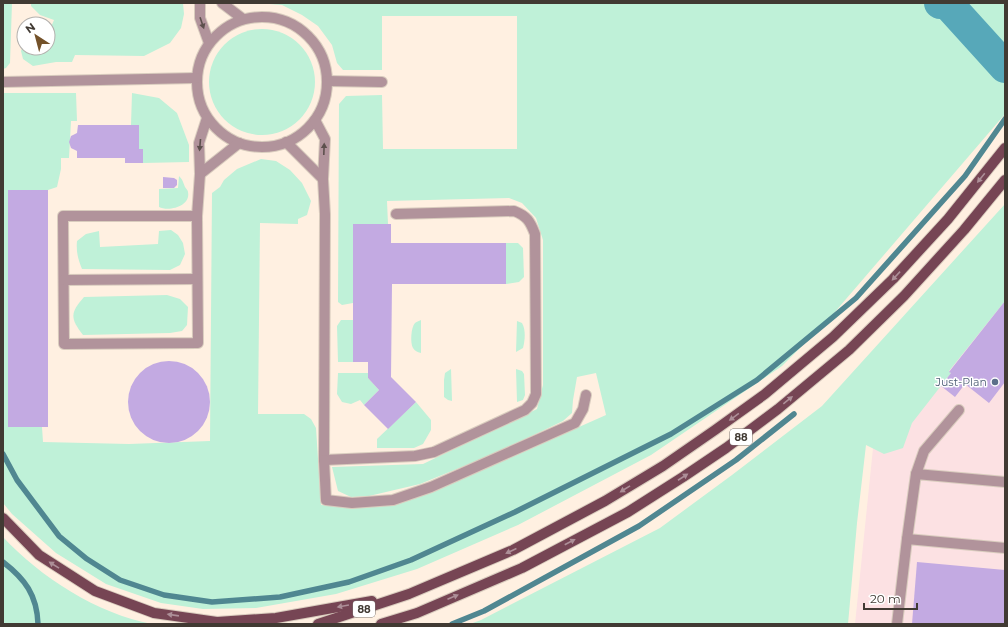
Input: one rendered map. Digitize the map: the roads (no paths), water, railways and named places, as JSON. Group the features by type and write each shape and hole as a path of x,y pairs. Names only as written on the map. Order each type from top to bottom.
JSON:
{"main road":[{"name":"88","path":"318,624 409,594 513,550 574,519 663,466 715,430 765,394 833,337 893,279 948,219 1005,148"},
{"name":"88","path":"381,624 417,613 522,568 628,512 726,448 778,409 849,350 904,296 964,230 1005,180"},
{"path":"3,518 39,556 95,591 154,613 217,622 276,618 409,594"}],"lane":[{"path":"200,3 200,18 209,43"},
{"path":"222,3 243,19"},
{"path":"267,16 290,23 310,37 323,58 327,82 324,102 315,120 302,133 286,142 271,147 255,147 239,143 221,133 208,118 199,99 196,78 202,54 209,43 224,28 243,19 267,16"},
{"path":"3,82 196,78"},
{"path":"327,82 382,82"},
{"path":"197,216 63,216 64,344 198,343 197,216 200,174 199,143 208,118"},
{"path":"315,120 325,139 323,179 325,214 324,460 326,500 352,503 393,500 432,487 575,423 583,409 586,395"},
{"path":"286,142 323,179"},
{"path":"200,174 239,143"},
{"path":"324,460 415,456 434,452 525,410 532,403 536,394 534,234 531,224 524,215 514,211 396,214"},
{"path":"64,280 197,279"},
{"path":"896,624 916,474 924,451 959,410"},
{"path":"916,474 1005,482"},
{"path":"907,539 1005,548"}],"waterway":[{"path":"940,3 947,3 1005,67"},
{"path":"3,454 17,480 59,536 87,559 120,580 164,595 212,602 280,597 349,582 411,560 515,512 671,434 757,380 856,298 965,176 1005,119"},
{"path":"452,624 484,611 639,526 736,460 794,414"},
{"path":"3,562 18,575 28,588 35,604 38,624"}],"place":[{"name":"Just-Plan","path":"995,382"}]}
